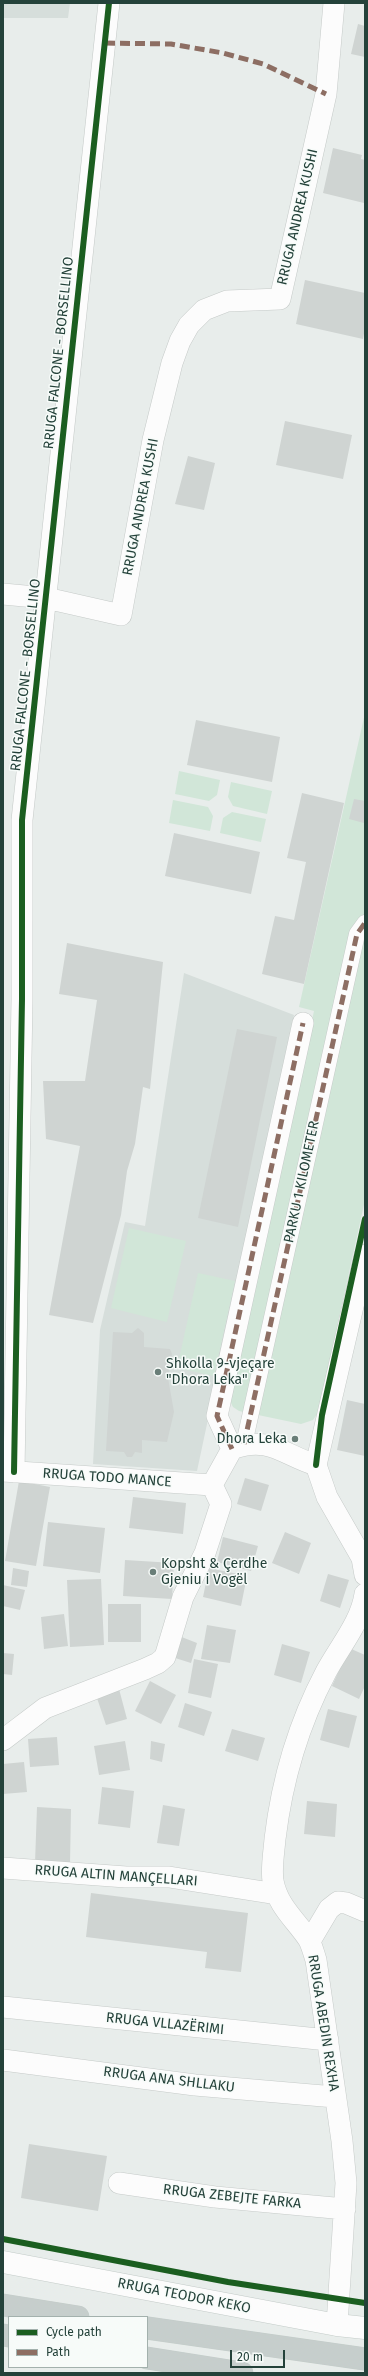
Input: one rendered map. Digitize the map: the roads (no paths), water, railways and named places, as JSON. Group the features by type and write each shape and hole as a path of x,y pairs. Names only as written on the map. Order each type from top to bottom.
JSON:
{"highway":[{"path":"3,2305 72,2316"},
{"path":"148,2328 365,2359"},
{"path":"148,2358 242,2373"}],"main road":[{"name":"RRUGA TEODOR KEKO","path":"3,2262 337,2325 365,2328"}],"street":[{"name":"RRUGA FALCONE - BORSELLINO","path":"9,1472 22,998 22,820 109,3"},
{"name":"RRUGA ANDREA KUSHI","path":"46,598 121,615 153,440 172,363 180,341 189,325 204,310 227,301 280,299 326,94 334,3"},
{"path":"3,594 46,598"},
{"name":"PARKU 1 KILOMETER","path":"238,1447 357,934 365,923"},
{"path":"238,1447 217,1416 303,1024"},
{"path":"365,1255 316,1465 327,1497 362,1558 365,1575"},
{"path":"3,1740 45,1708 145,1669 158,1663 165,1657 183,1597 205,1553 221,1504 212,1485 238,1447 259,1443 274,1446 298,1460 316,1465"},
{"name":"RRUGA TODO MANCE","path":"9,1472 212,1485"},
{"name":"RRUGA ABEDIN REXHA","path":"337,2325 346,2183 342,2141 328,2040 316,1960 310,1941 283,1908 273,1880 273,1864 279,1808 287,1768 301,1727 326,1672 364,1602"},
{"name":"RRUGA ALTIN MANÇELLARI","path":"3,1868 126,1877 169,1877 277,1894"},
{"path":"310,1941 329,1909 338,1902 346,1903 365,1911"},
{"name":"RRUGA VLLAZËRIMI","path":"3,2007 328,2040"},
{"name":"RRUGA ANA SHLLAKU","path":"3,2060 195,2084 335,2098"},
{"name":"RRUGA ZEBEJTE FARKA","path":"119,2183 195,2194 345,2209"}],"place":[{"name":"Shkolla 9-vjeçare \"Dhora Leka\"","path":"158,1372"},
{"name":"Dhora Leka","path":"295,1439"},
{"name":"Kopsht & Çerdhe Gjeniu i Vogël","path":"153,1572"}]}
